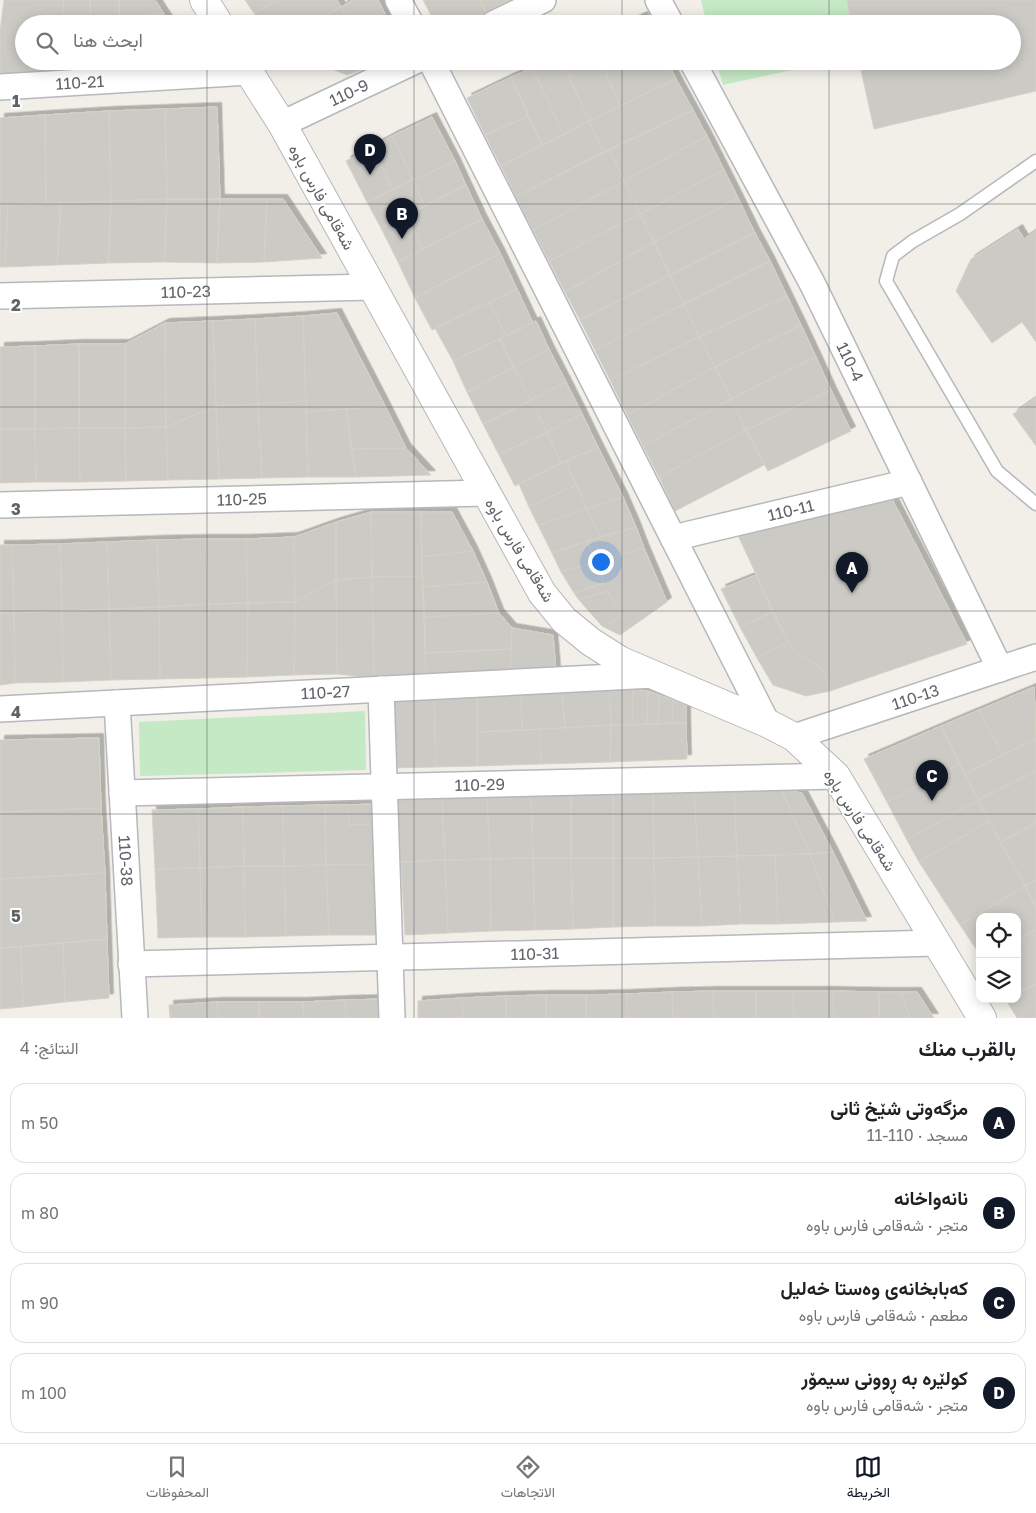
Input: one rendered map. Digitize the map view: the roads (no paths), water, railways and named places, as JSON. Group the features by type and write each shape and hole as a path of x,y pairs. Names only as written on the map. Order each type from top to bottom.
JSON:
{"street":[{"path":"204,0 213,15"},
{"path":"398,0 406,15"},
{"path":"512,15 543,0"},
{"path":"658,0 666,15"},
{"name":"110-21","path":"0,87 199,70"},
{"name":"شەقامی فارس باوە","path":"248,70 282,124 542,593 564,620 591,642 621,661 767,723 794,737 836,776 982,1018"},
{"name":"110-9","path":"282,124 396,70"},
{"path":"436,70 767,723"},
{"name":"110-4","path":"697,70 807,274 1000,668"},
{"name":"110-23","path":"0,296 372,287"},
{"name":"110-11","path":"673,538 909,482"},
{"name":"110-25","path":"0,505 485,493"},
{"name":"110-13","path":"794,737 1036,657"},
{"name":"110-27","path":"0,709 653,675"},
{"path":"381,689 392,1018"},
{"name":"110-38","path":"117,703 135,1018"},
{"name":"110-29","path":"122,793 836,776"},
{"name":"110-31","path":"131,964 937,943"},
{"path":"130,1018 135,1018"}],"lane":[{"path":"1036,162 960,214 913,241 893,256 886,281 997,471 1036,504"}],"place":[{"name":"کولێرە بە ڕوونی سیمۆر","path":"370,175"},
{"name":"نانەواخانە","path":"402,239"},
{"name":"مزگەوتی شێخ ثانی","path":"852,593"},
{"name":"کەبابخانەی وەستا خەلیل","path":"932,801"}]}
